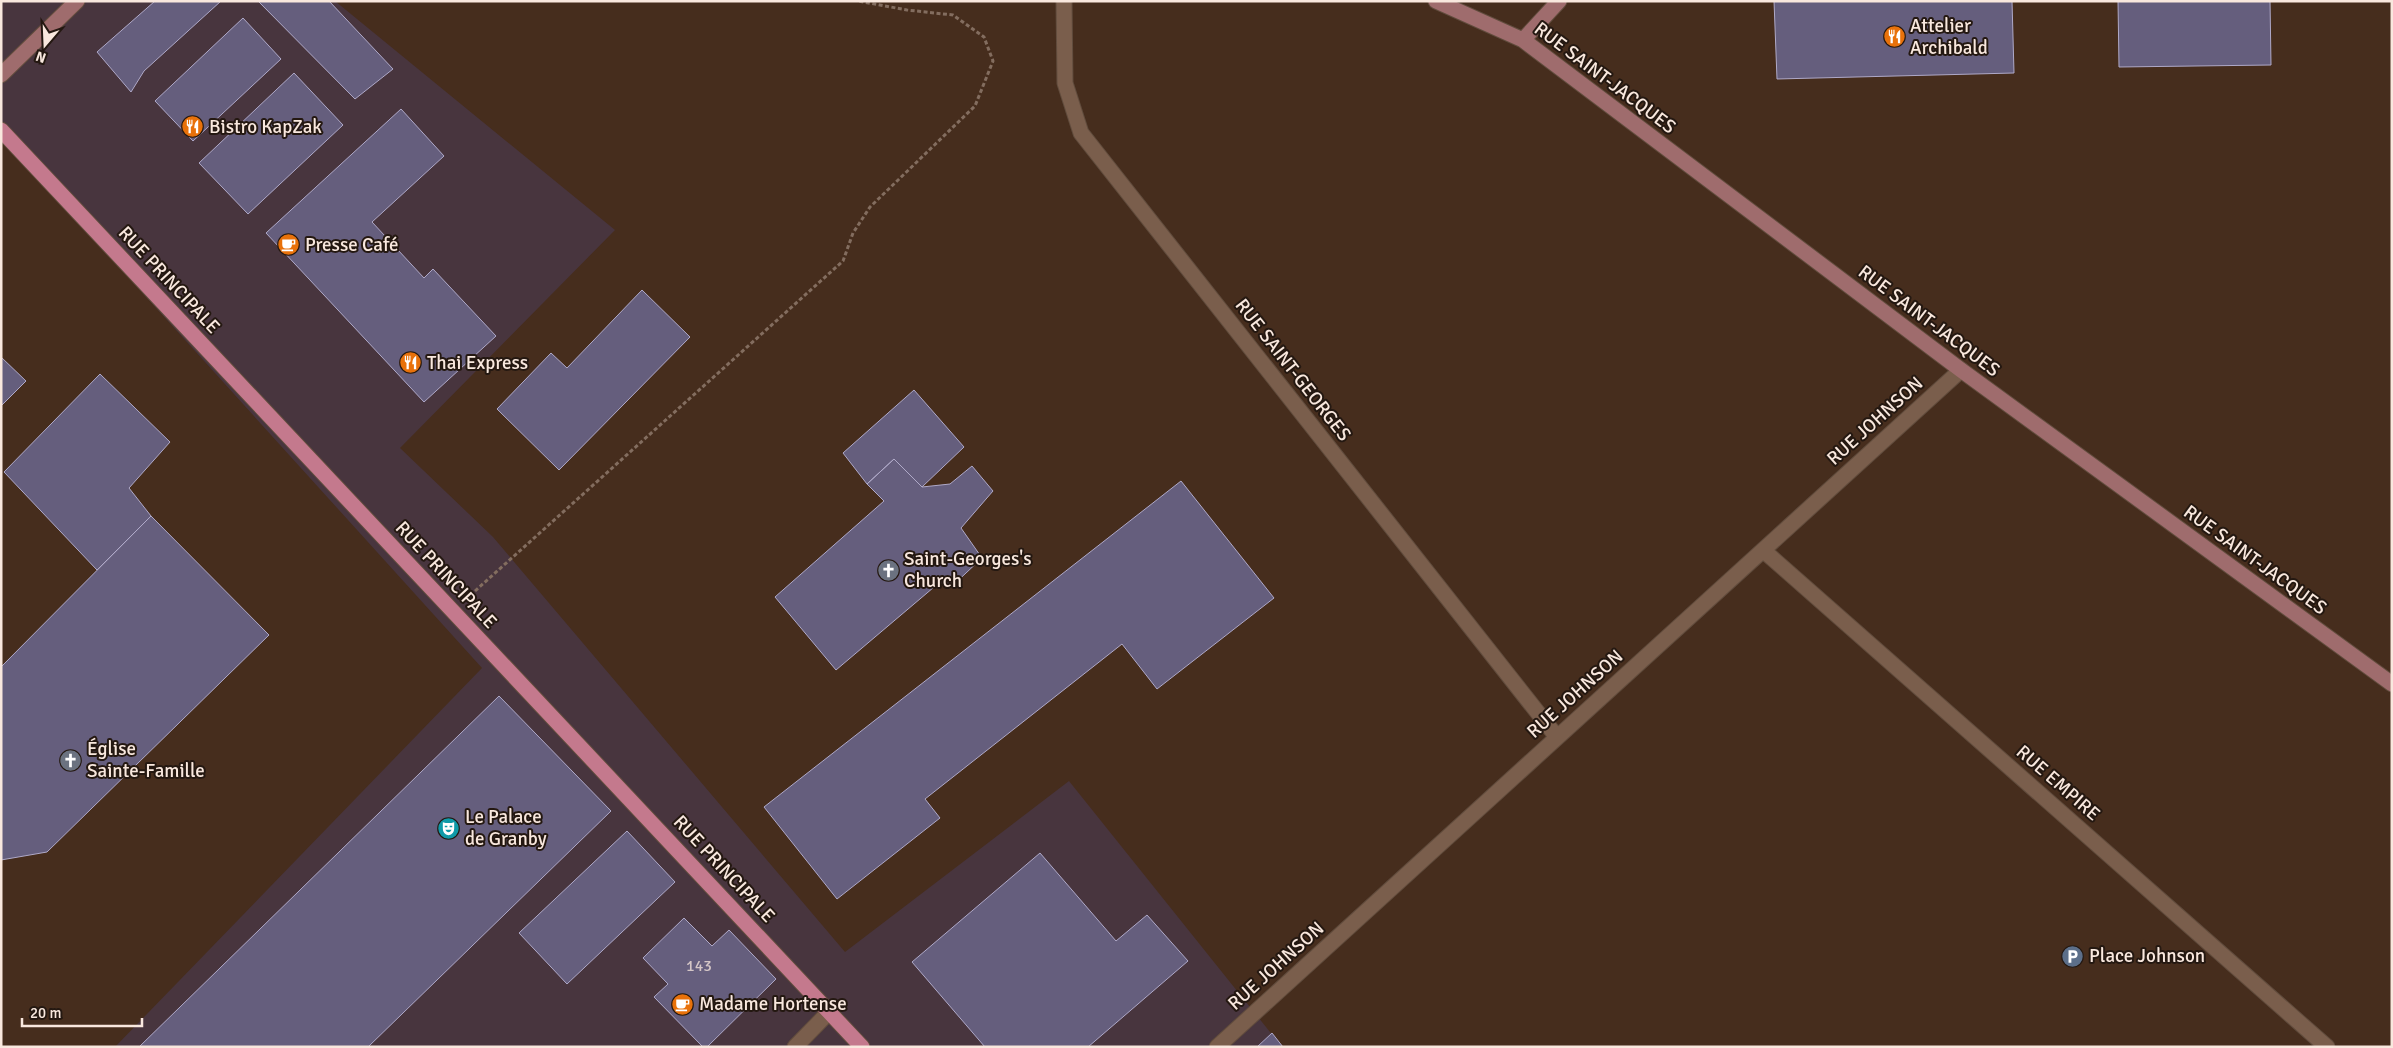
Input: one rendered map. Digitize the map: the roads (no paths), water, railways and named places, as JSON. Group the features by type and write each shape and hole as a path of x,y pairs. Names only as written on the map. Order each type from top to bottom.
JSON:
{"main road":[{"path":"1,75 77,1"},
{"name":"RUE SAINT-JACQUES","path":"1436,1 1523,40 1961,370 2392,684"},
{"path":"1523,40 1559,1"},
{"name":"RUE PRINCIPALE","path":"1,130 862,1047"}],"street":[{"name":"RUE SAINT-GEORGES","path":"1064,1 1064,83 1081,132 1557,737"},
{"name":"RUE JOHNSON","path":"1217,1047 1961,370"},
{"name":"RUE EMPIRE","path":"1763,550 2327,1047"},
{"path":"795,1047 830,1011"}],"place":[{"name":"Attelier Archibald","path":"1894,37"},
{"name":"Bistro KapZak","path":"193,127"},
{"name":"Presse Café","path":"289,245"},
{"name":"Thai Express","path":"411,363"},
{"name":"Saint-Georges's Church","path":"888,570"},
{"name":"Église Sainte-Famille","path":"71,760"},
{"name":"Le Palace de Granby","path":"449,828"},
{"name":"Place Johnson","path":"2073,956"},
{"name":"Madame Hortense","path":"683,1004"}]}
